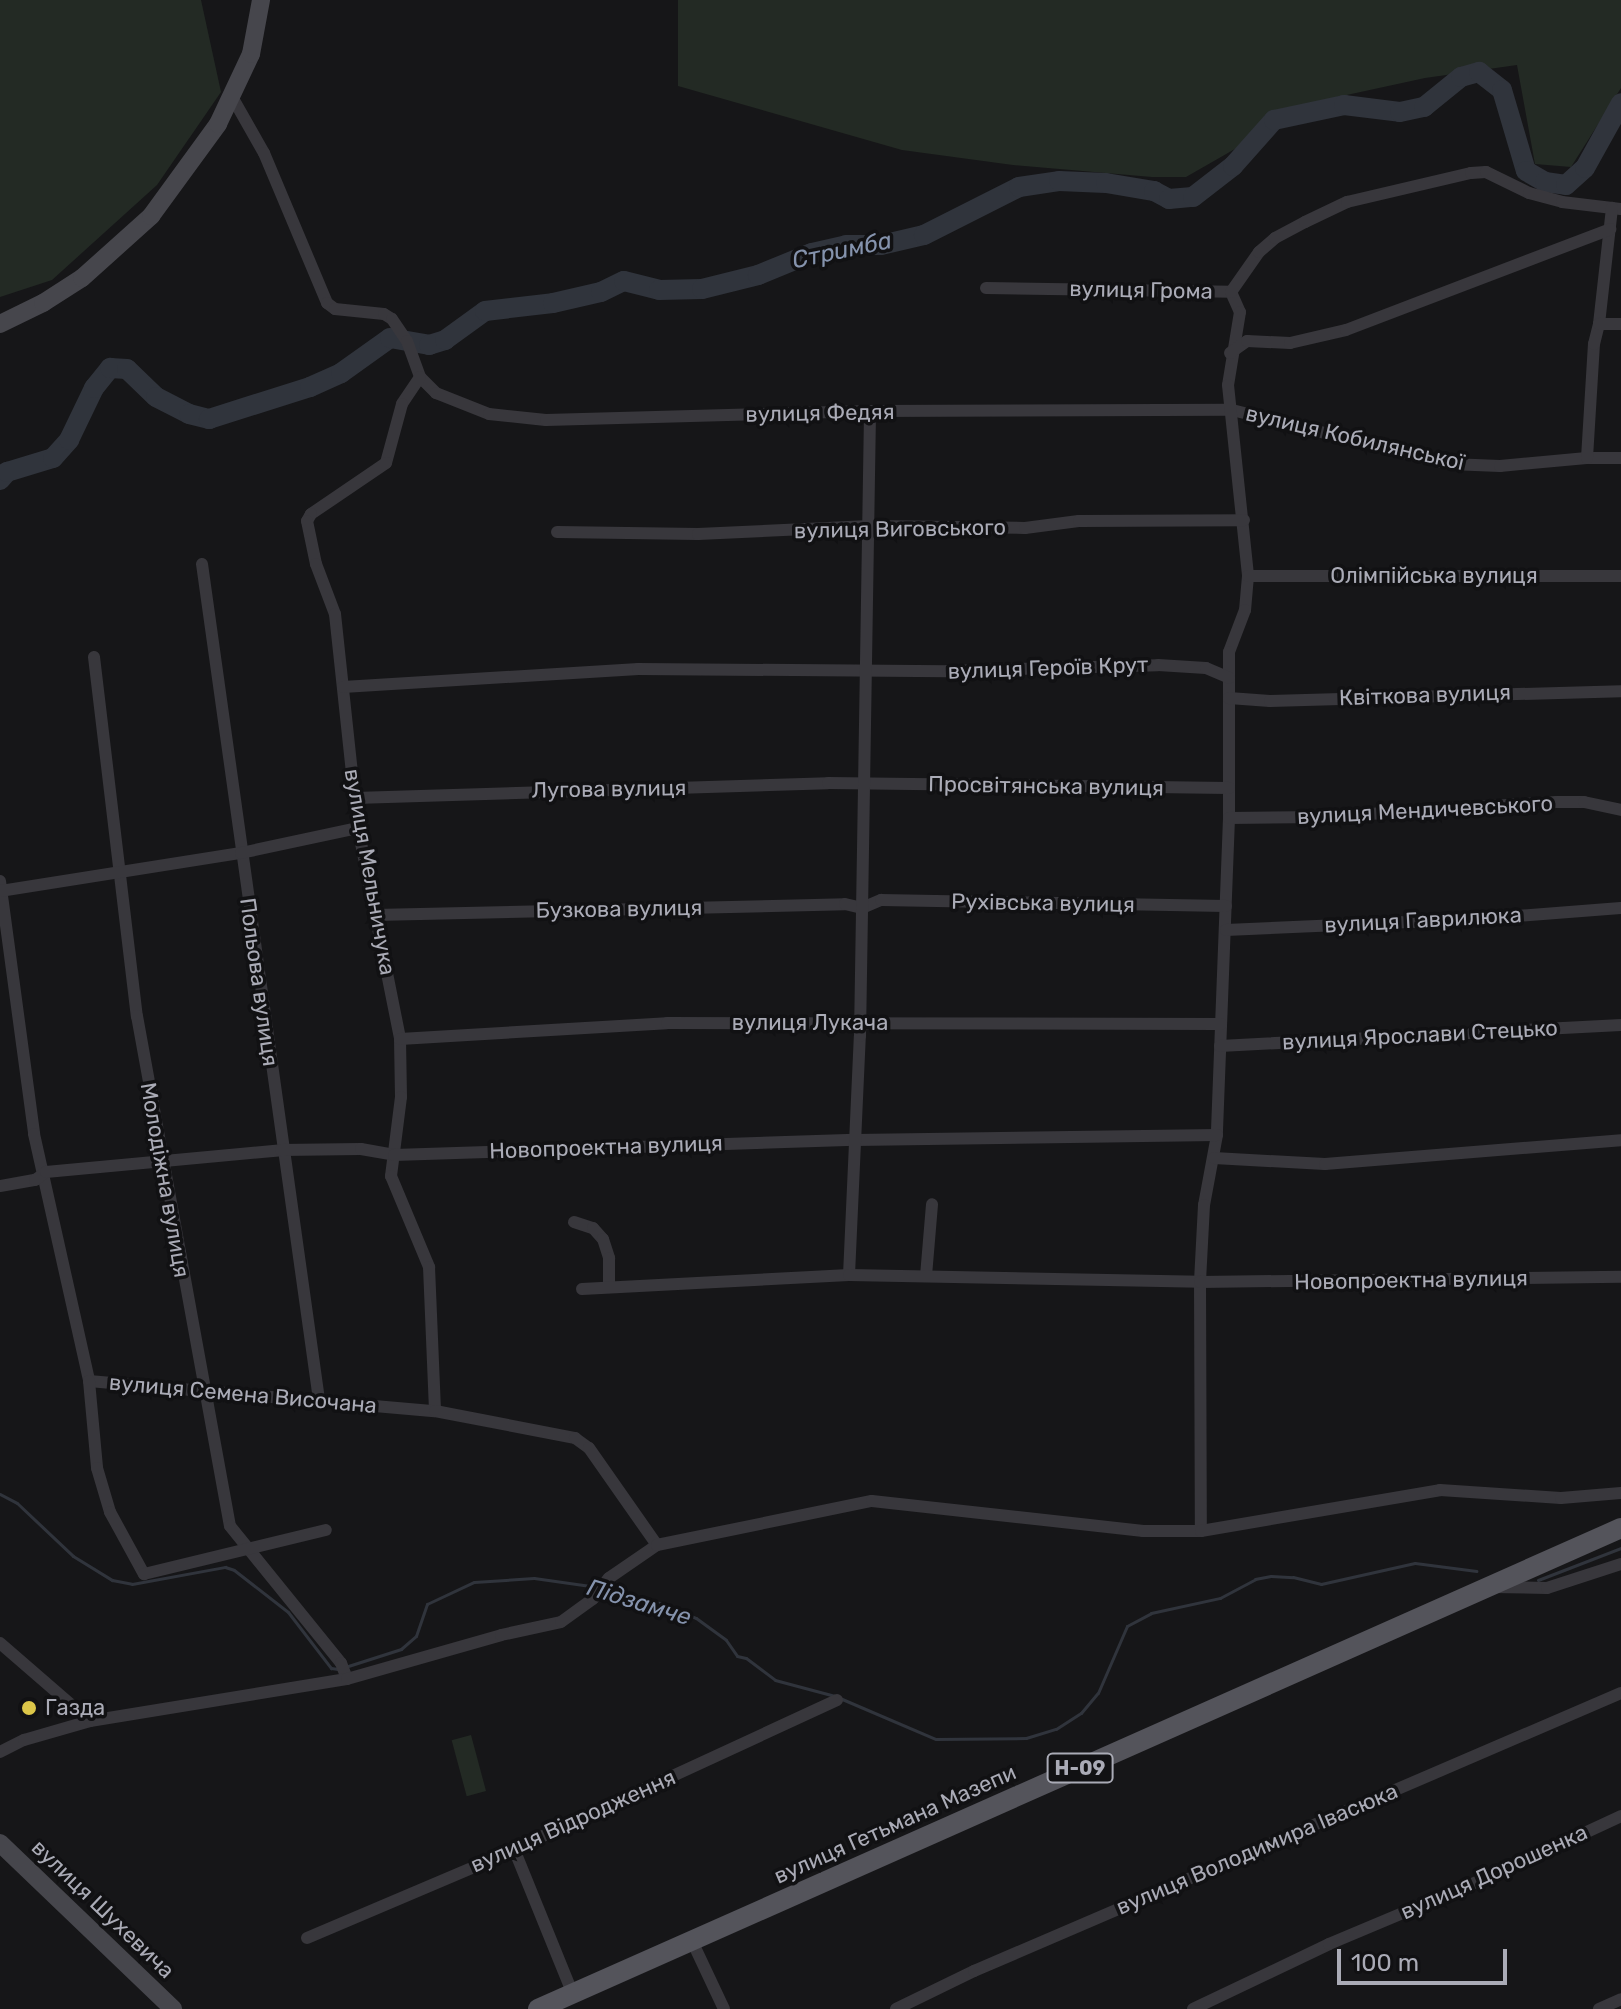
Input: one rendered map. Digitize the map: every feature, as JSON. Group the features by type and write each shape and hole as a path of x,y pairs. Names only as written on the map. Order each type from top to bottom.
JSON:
{"main road":[{"path":"0,324 43,303 114,253 151,216 188,170 231,95 251,54 261,0"},
{"name":"вулиця Гетьмана Мазепи","path":"538,2009 1621,1528"},
{"name":"вулиця Шухевича","path":"0,1843 173,2009"}],"street":[{"path":"231,95 264,153 327,303 335,309 384,314 392,319 407,341 420,377"},
{"path":"1231,292 1259,252 1275,238 1305,222 1347,202 1471,173 1486,172 1529,193 1562,202 1617,209 1610,229 1594,344 1587,458"},
{"path":"1230,353 1247,341 1290,343 1346,330 1610,229"},
{"name":"вулиця Грома","path":"986,288 1231,292 1240,312 1230,353 1228,385 1248,576 1245,610 1229,652 1229,818 1217,1135 1204,1205 1200,1282 1201,1531"},
{"path":"1599,324 1621,324"},
{"name":"вулиця Федяя","path":"420,377 436,393 489,414 546,420 870,411 1232,410"},
{"name":"вулиця Мельничука","path":"420,377 402,404 386,463 311,514 307,521 316,564 335,614 358,828 400,1039 401,1097 391,1176 429,1267 432,1282 435,1411"},
{"name":"вулиця Кобилянської","path":"1232,410 1450,464 1500,466 1621,458"},
{"path":"849,1275 862,908 870,411"},
{"name":"вулиця Виговського","path":"557,532 698,534 870,526 1025,528 1079,521 1244,520"},
{"name":"Польова вулиця","path":"202,564 281,1150 319,1400"},
{"name":"Олімпійська вулиця","path":"1248,576 1621,576"},
{"name":"Молодіжна вулиця","path":"94,657 137,1016 161,1161 230,1526 344,1672"},
{"name":"вулиця Героїв Крут","path":"343,687 590,670 865,671 1158,665 1206,668 1229,678"},
{"name":"Квіткова вулиця","path":"1229,698 1270,701 1621,691"},
{"name":"Просвітянська вулиця","path":"863,784 1229,788"},
{"name":"Лугова вулиця","path":"355,798 863,784"},
{"name":"вулиця Мендичевського","path":"1229,818 1323,817 1557,802 1621,810"},
{"path":"0,888 241,853 358,828"},
{"name":"вулиця Семена Височана","path":"0,888 34,1134 46,1172 89,1381 435,1411 575,1438 589,1448 657,1545"},
{"name":"Рухівська вулиця","path":"862,908 881,900 1226,906"},
{"name":"Бузкова вулиця","path":"375,915 845,904 862,908"},
{"name":"вулиця Гаврилюка","path":"1226,930 1478,919 1621,908"},
{"name":"вулиця Лукача","path":"400,1039 667,1023 1221,1024"},
{"name":"вулиця Ярослави Стецько","path":"1220,1046 1621,1025"},
{"name":"Новопроектна вулиця","path":"0,1186 35,1180 46,1172 281,1150 361,1149 394,1155 855,1140 1217,1135"},
{"path":"1214,1158 1325,1164 1621,1140"},
{"path":"926,1276 932,1204"},
{"path":"574,1222 593,1228 603,1239 609,1258 609,1287"},
{"name":"Новопроектна вулиця","path":"582,1289 849,1275 1200,1282 1621,1277"},
{"path":"89,1381 97,1468 110,1512 144,1574 326,1530"},
{"path":"1,1750 90,1721 344,1672 561,1622 593,1599 609,1578 657,1545 872,1501 1143,1531 1201,1531 1440,1490 1561,1498 1621,1493"},
{"path":"1489,1587 1547,1588 1621,1564"},
{"path":"0,1643 90,1721"},
{"name":"вулиця Володимира Івасюка","path":"896,2009 974,1971 1621,1693"},
{"name":"вулиця Відродження","path":"307,1938 514,1849 837,1700"},
{"name":"вулиця Дорошенка","path":"1193,2009 1329,1944 1507,1869 1621,1816"},
{"path":"514,1849 573,1994"},
{"path":"692,1941 724,2009"},
{"path":"1599,2009 1621,1999"}],"shaded area":[{"path":"0,0 201,0 221,92 157,185 52,280 0,297"},
{"path":"678,0 1621,0 1621,88 1571,167 1535,164 1517,65 1425,78 1319,101 1186,177 1013,165 902,150 678,86"},
{"path":"471,1735 486,1791 467,1796 452,1740"}],"waterway":[{"name":"Стримба","path":"0,480 7,472 53,458 69,440 94,388 110,368 127,369 156,397 189,414 209,419 310,387 341,373 390,338 429,345 445,340 485,311 553,303 601,292 624,281 659,290 702,289 758,275 812,253 846,245 881,245 924,235 1019,187 1059,181 1106,183 1154,191 1169,199 1193,197 1233,166 1274,120 1344,105 1400,112 1424,107 1461,77 1479,72 1502,90 1526,171 1545,182 1566,185 1585,168 1621,103"},
{"name":"Підзамче","path":"0,1494 17,1503 73,1556 112,1580 132,1584 225,1567 234,1570 288,1612 331,1668 338,1669"},
{"name":"Підзамче","path":"1538,1580 1621,1548"},
{"name":"Підзамче","path":"842,1699 936,1739 1026,1738 1056,1729 1081,1713 1098,1693 1127,1626 1151,1613 1220,1598 1255,1579 1271,1576 1293,1577 1321,1584 1415,1563 1476,1571"},
{"name":"Підзамче","path":"345,1667 401,1649 416,1636 427,1604 474,1582 534,1578 597,1587"},
{"name":"Підзамче","path":"604,1589 663,1604 696,1618 726,1640 737,1656 746,1658 775,1680 835,1696"}],"place":[{"name":"Газда","path":"29,1708"}]}
